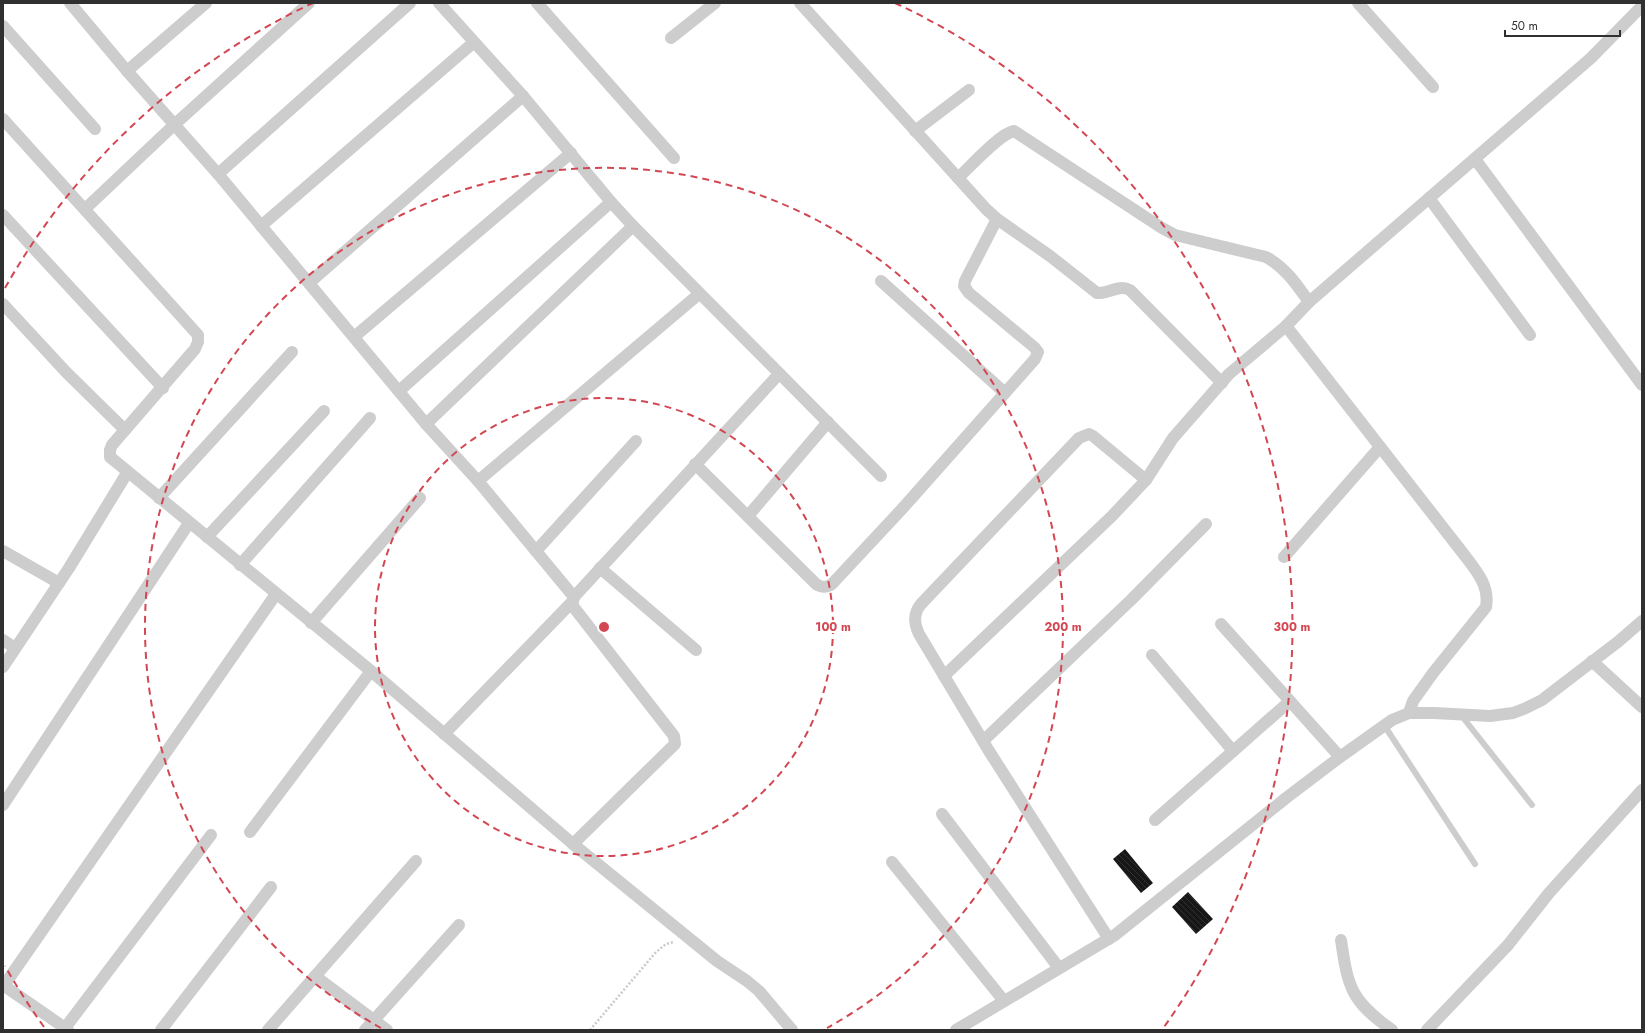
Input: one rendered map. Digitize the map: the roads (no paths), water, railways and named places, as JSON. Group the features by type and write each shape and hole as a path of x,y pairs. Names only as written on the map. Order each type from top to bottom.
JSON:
{"street":[{"path":"70,3 127,71 218,174 426,424 478,481 536,551 573,599 572,606 675,740 675,744 672,749 573,844"},
{"path":"127,71 206,3"},
{"path":"84,209 309,3"},
{"path":"218,174 410,3"},
{"path":"439,3 473,43 522,96 633,226 881,476"},
{"path":"537,3 674,158"},
{"path":"671,38 715,3"},
{"path":"800,3 997,219 1050,256 1097,293 1106,292 1120,287 1130,290 1222,383"},
{"path":"1358,3 1433,86"},
{"path":"944,676 1112,516 1146,480 1174,438 1229,374 1286,326 1310,302 1591,58 1642,6"},
{"path":"3,26 95,129"},
{"path":"261,226 473,43"},
{"path":"915,130 969,90"},
{"path":"309,283 522,96"},
{"path":"3,119 198,336 198,342 195,349 110,450 110,457 371,671 573,844 717,961 747,980 759,991 792,1030"},
{"path":"958,178 1000,138 1009,132 1014,131 1162,228 1175,234 1266,257 1277,263 1310,302"},
{"path":"354,337 570,153"},
{"path":"1475,159 1642,385"},
{"path":"1429,198 1530,335"},
{"path":"399,391 611,202"},
{"path":"3,215 162,388"},
{"path":"695,464 816,584 821,587 828,587 832,584 902,509 1035,359 1038,352 969,293 964,286 965,281 997,219"},
{"path":"426,424 633,226"},
{"path":"881,280 1005,393"},
{"path":"478,481 700,294"},
{"path":"3,304 66,372 126,430"},
{"path":"1286,326 1482,579 1487,590 1488,598 1486,607 1413,701 1409,713"},
{"path":"159,498 292,352"},
{"path":"444,734 573,599 779,374"},
{"path":"207,537 324,411"},
{"path":"240,564 370,418"},
{"path":"748,516 828,422"},
{"path":"1109,939 983,741 914,624 917,609 1079,438 1089,434 1093,436 1146,480"},
{"path":"536,551 636,441"},
{"path":"1284,557 1380,447"},
{"path":"3,666 59,583 128,472"},
{"path":"311,622 420,498"},
{"path":"3,804 189,523"},
{"path":"983,741 1132,599 1206,524"},
{"path":"3,551 59,583"},
{"path":"600,568 696,650"},
{"path":"211,835 67,1029 3,986 276,594"},
{"path":"956,1030 1109,939 1340,757 1392,720 1409,713 1434,712 1490,716 1514,713 1542,700 1642,622"},
{"path":"1221,624 1340,757"},
{"path":"3,640 15,648"},
{"path":"1152,655 1234,751"},
{"path":"1592,661 1642,707"},
{"path":"250,832 371,671"},
{"path":"1155,820 1290,701"},
{"path":"1427,1030 1508,945 1549,892 1642,790"},
{"path":"942,814 1059,968"},
{"path":"268,1030 416,861"},
{"path":"892,862 1004,1001"},
{"path":"161,1030 271,887"},
{"path":"365,1030 459,925"},
{"path":"1341,940 1346,974 1352,990 1362,1005 1376,1019 1392,1030"},
{"path":"315,976 387,1030"}],"lane":[{"path":"1461,715 1532,805"},
{"path":"1384,726 1475,864"}]}
